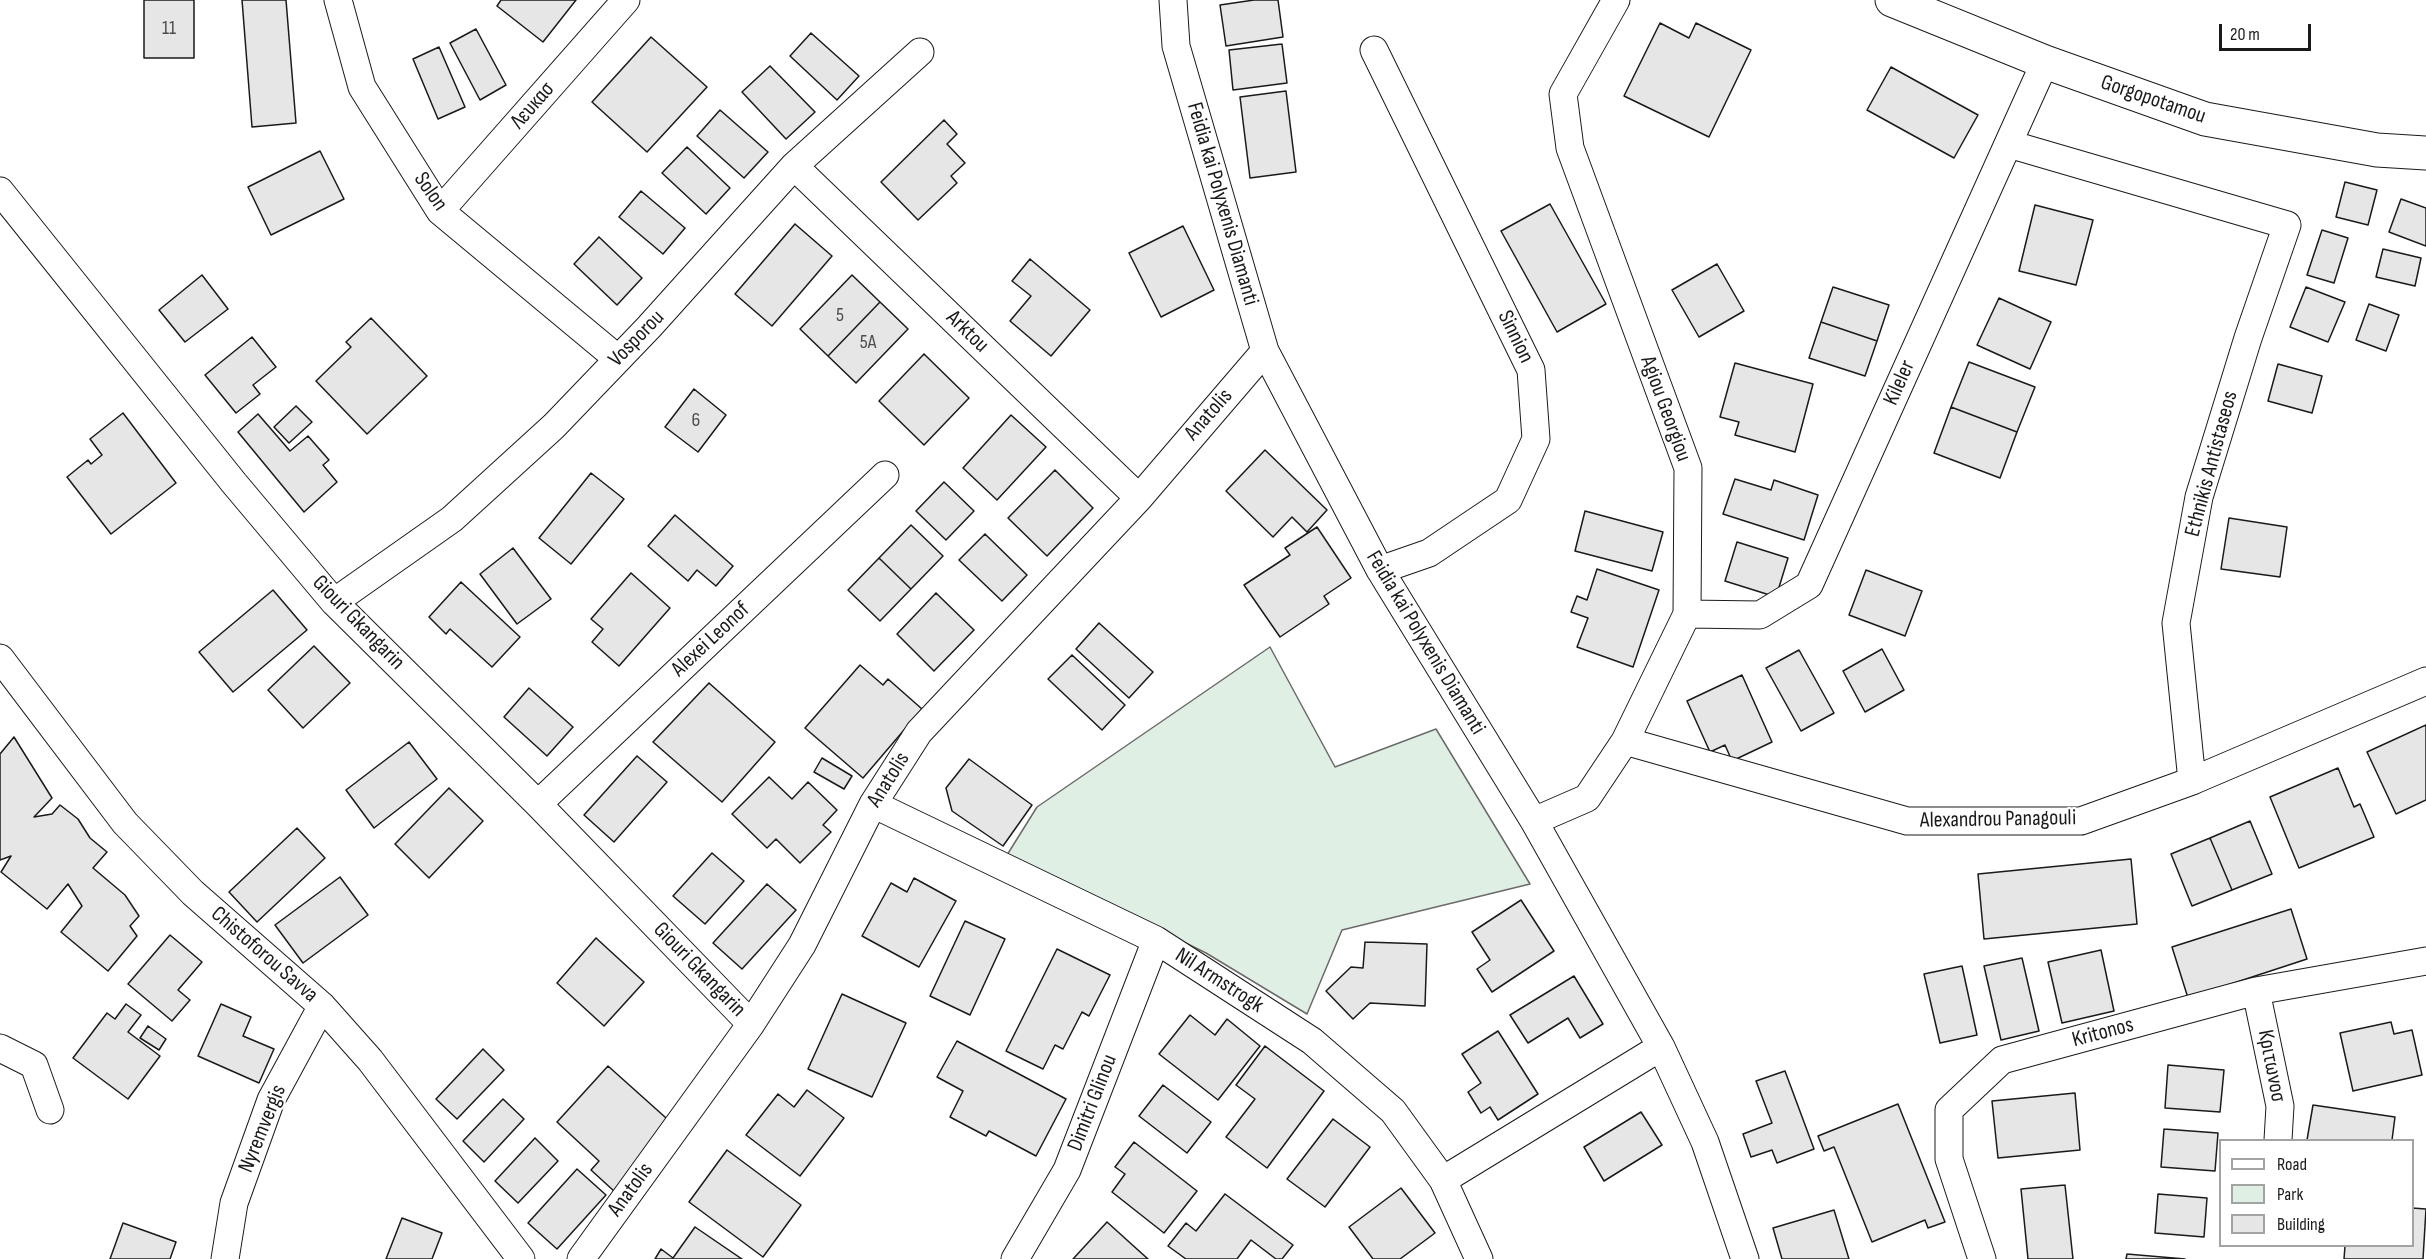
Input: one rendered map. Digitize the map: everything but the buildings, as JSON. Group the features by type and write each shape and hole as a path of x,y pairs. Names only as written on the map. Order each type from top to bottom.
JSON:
{"street":[{"name":"Solon","path":"338,0 362,87 440,211 618,359"},
{"name":"Λευκασ","path":"440,211 626,0"},
{"name":"Feidia kai Polyxenis Diamanti","path":"1173,0 1176,46 1265,351 1380,570 1534,821 1660,1047 1705,1142 1745,1259"},
{"name":"Agiou Georgiou","path":"1534,821 1587,798 1625,741 1687,614 1688,468 1570,148 1563,94 1616,0"},
{"name":"Gorgopotamou","path":"1892,0 1928,7 2045,62 2205,119 2377,150 2426,153"},
{"name":"Sinnion","path":"1374,50 1532,370 1536,439 1508,500 1429,553 1380,570"},
{"name":"Vosporou","path":"334,602 452,519 554,426 794,166 920,52"},
{"name":"Kileler","path":"1687,614 1760,615 1809,585 2045,62"},
{"name":"Ethnikis Antistaseos","path":"2009,144 2287,225 2248,338 2199,497 2176,623 2192,781"},
{"name":"Arktou","path":"794,166 1139,498"},
{"name":"Giouri Gkangarin","path":"6,210 334,602 538,804 751,1024"},
{"name":"Anatolis","path":"581,1259 751,1024 802,945 873,804 919,732 1139,498 1265,351"},
{"name":"Alexei Leonof","path":"538,804 885,475"},
{"name":"Chistoforou Savva","path":"0,658 125,823 193,893 322,1006 370,1060 520,1259"},
{"name":"Alexandrou Panagouli","path":"1625,741 1907,821 2081,821 2192,781 2426,681"},
{"name":"Nil Armstrogk","path":"873,804 1156,940 1312,1041 1392,1111 1443,1180 1479,1259"},
{"name":"Dimitri Glinou","path":"1015,1259 1067,1170 1156,940"},
{"name":"Kritonos","path":"1983,1259 1949,1159 1949,1110 2002,1060 2256,991 2426,961"},
{"name":"Κριτωνοσ","path":"2256,991 2280,1106 2278,1139"},
{"name":"Nyremvergis","path":"225,1259 234,1203 271,1100 322,1006"},
{"path":"1443,1180 1660,1047"},
{"path":"0,1048 34,1065 50,1110"}],"green space":[{"path":"1270,647 1335,767 1436,729 1530,884 1342,930 1307,1014 1206,953 1007,855 1037,807"}]}
